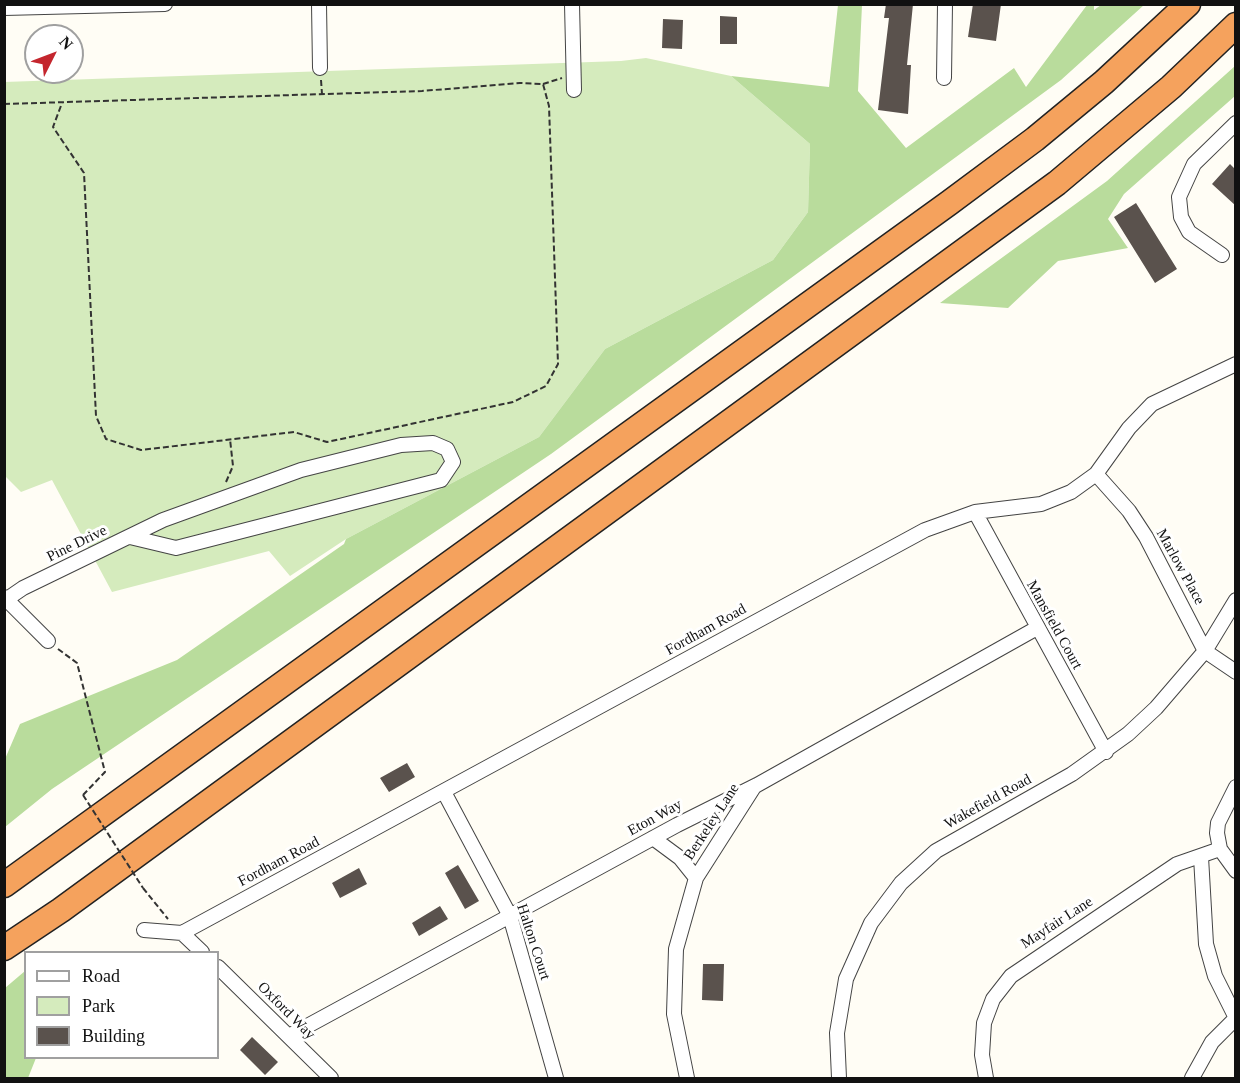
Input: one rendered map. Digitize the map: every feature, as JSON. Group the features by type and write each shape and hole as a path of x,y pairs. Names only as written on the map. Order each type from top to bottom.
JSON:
{"highway":[{"path":"4,885 949,203 1096,88 1188,4"},
{"path":"4,948 61,910 1057,183 1172,87 1236,25"},
{"path":"4,868 73,834"},
{"path":"26,951 37,943 61,910"},
{"path":"4,968 24,953"}],"street":[{"path":"4,8 165,4"},
{"path":"319,4 320,68"},
{"path":"572,4 574,90"},
{"path":"944,78 945,4"},
{"path":"1222,255 1189,232 1181,217 1179,197 1194,164 1236,123"},
{"name":"Fordham Road","path":"182,933 925,530 975,512 1041,504 1071,492 1096,474 1129,428 1152,405 1236,364"},
{"name":"Pine Drive","path":"6,598 163,520 301,470 401,445 433,443 447,450 453,462 441,480 176,548 130,537"},
{"name":"Marlow Place","path":"1096,474 1129,511 1146,537 1205,651 1236,672"},
{"name":"Mansfield Court","path":"975,512 1106,752"},
{"path":"6,598 48,641"},
{"name":"Wakefield Road","path":"839,1078 837,1033 846,979 871,923 890,896 919,865 936,851 1072,774 1106,752 1156,708 1205,651 1236,600"},
{"name":"Eton Way","path":"289,1036 757,784 1037,628"},
{"name":"Berkeley Lane","path":"687,1078 676,1032 673,978 676,949 696,878 757,784"},
{"path":"1236,787 1218,823 1220,849 1236,871"},
{"name":"Halton Court","path":"444,792 510,916 556,1078"},
{"name":"Berkeley Lane","path":"653,838 680,858 696,878"},
{"name":"Mayfair Lane","path":"986,1078 982,1054 984,1023 993,999 1011,976 1176,864 1220,849"},
{"path":"1192,1078 1212,1042 1236,1018 1215,976 1206,944 1202,857"},
{"path":"144,930 182,933 201,951"},
{"name":"Oxford Way","path":"219,968 332,1078"}],"path":[{"path":"4,104 422,92 520,83 543,84 573,74"},
{"path":"62,103 53,127 84,173 96,416 106,439 141,450 294,432 327,442 513,402 546,386 558,364 549,106 543,84"},
{"path":"218,500 233,466 230,439"},
{"path":"48,641 77,663 105,772 83,795 143,888 160,911 182,933"}],"green space":[{"path":"838,5 862,5 858,91 906,148 1014,68 1026,87 1087,5 1094,5 1094,10 1101,5 1144,5 1061,80 551,454 52,789 5,827 5,759 20,724 177,660 344,544 346,539 539,437 605,349 773,260 808,212 810,144 731,76 829,87"},
{"path":"646,58 731,76 810,144 808,212 773,260 605,349 539,437 346,539 290,576 269,551 112,592 52,480 21,492 5,476 4,82 84,84 84,79 621,61"},
{"path":"1235,66 1235,96 1124,194 1108,219 1128,248 1058,261 1008,308 940,303 1107,181"},
{"path":"24,972 24,1059 36,1059 28,1078 5,1078 5,988"}],"building":[{"path":"886,4 913,4 907,65 911,65 908,114 878,110 889,18 884,18"},
{"path":"973,4 1001,4 996,41 968,37"},
{"path":"720,16 737,17 737,44 720,44"},
{"path":"663,19 683,20 682,49 662,48"},
{"path":"1230,164 1236,170 1236,206 1212,184"},
{"path":"1136,203 1177,269 1155,283 1114,217"},
{"path":"407,763 415,777 389,792 380,778"},
{"path":"458,865 479,901 465,909 445,873"},
{"path":"359,868 367,884 340,898 332,883"},
{"path":"440,906 448,919 419,936 412,923"},
{"path":"703,964 724,964 723,1001 702,1000"},
{"path":"252,1037 278,1062 265,1075 240,1050"}]}
